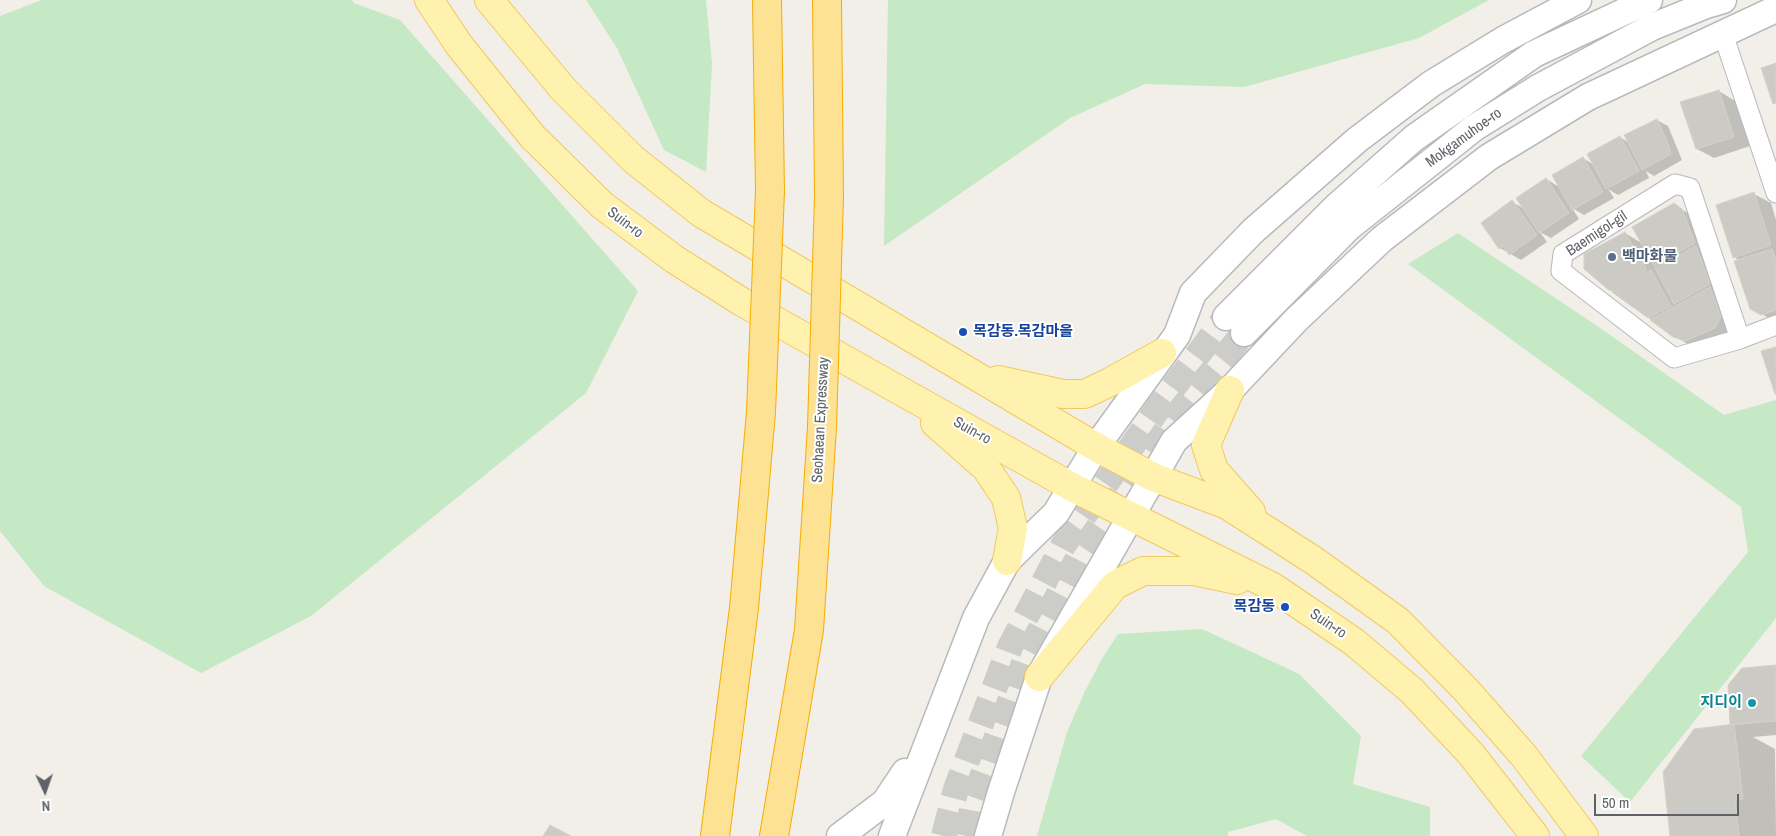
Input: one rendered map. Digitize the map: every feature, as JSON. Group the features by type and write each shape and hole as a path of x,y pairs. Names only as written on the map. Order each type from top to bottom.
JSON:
{"highway":[{"path":"716,831 744,608 761,412 770,191 767,0"},
{"name":"Seohaean Expressway","path":"774,836 809,630 822,427 829,197 828,0"}],"main road":[{"name":"Suin-ro","path":"429,0 459,45 532,136 602,205 674,259 742,302 1072,487 1273,587 1354,642 1412,691 1471,754 1535,836"},
{"path":"489,0 564,90 633,159 701,212 1096,447 1153,477 1227,505 1313,560 1398,622 1466,690 1524,756 1584,836"},
{"path":"892,836 976,618 1007,561 1056,513 1096,447 1162,353 1177,335 1193,293 1253,231 1357,140 1431,84 1503,40 1578,0"},
{"name":"Mokgamuhoe-ro","path":"1649,0 1534,54 1414,138 1337,206 1235,325 1349,227 1474,128 1538,88 1652,27 1723,0"},
{"path":"988,836 1039,677 1174,441 1230,390 1296,320 1382,239 1489,157 1588,97 1776,9"},
{"path":"978,376 1063,394 1085,394 1162,353"},
{"path":"897,389 986,468 1006,498 1013,528 1007,561"},
{"path":"1230,390 1206,445 1214,470 1269,532"},
{"path":"1039,677 1114,585 1144,571 1194,571 1273,587"},
{"path":"840,836 885,802 929,739"}],"street":[{"path":"1723,34 1776,193"},
{"name":"Baemigol-gil","path":"1740,339 1690,188 1676,184 1563,254 1561,271 1674,358 1740,339 1776,325"}],"green space":[{"path":"42,0 352,0 354,3 400,20 638,291 586,393 311,616 201,673 44,586 0,531 0,16"},
{"path":"586,0 706,0 712,64 706,172 664,150 617,48"},
{"path":"888,0 1489,0 1419,38 1244,87 1145,84 1070,118 884,246"},
{"path":"1458,233 1593,323 1724,415 1776,400 1776,618 1630,802 1581,756 1748,552 1741,507 1408,264"},
{"path":"1202,629 1299,674 1361,736 1353,784 1430,807 1430,836 1307,836 1276,819 1228,832 1228,836 1037,836 1067,732 1085,691 1118,634"}],"building":[{"path":"1776,63 1776,103 1773,104 1761,68"},
{"path":"1719,90 1734,137 1696,149 1680,102"},
{"path":"1657,119 1671,154 1642,170 1624,135"},
{"path":"1620,136 1639,171 1606,189 1587,154"},
{"path":"1583,157 1603,192 1572,210 1552,175"},
{"path":"1546,178 1569,213 1539,233 1516,198"},
{"path":"1754,192 1771,245 1733,258 1716,205"},
{"path":"1512,200 1537,235 1509,255 1503,246 1499,249 1481,223"},
{"path":"1674,203 1682,209 1695,243 1654,266 1632,227"},
{"path":"1625,232 1647,270 1610,291 1584,269 1584,254"},
{"path":"1696,246 1710,284 1674,304 1655,268"},
{"path":"1772,249 1776,260 1776,310 1761,315 1750,309 1734,261"},
{"path":"1651,270 1671,306 1648,318 1612,292"},
{"path":"1710,287 1721,317 1715,328 1685,341 1673,337 1650,320"},
{"path":"1776,347 1776,394 1775,394 1761,351"},
{"name":"지디이","path":"1776,665 1776,721 1730,725 1728,685 1742,668"},
{"path":"1734,724 1743,799 1735,800 1739,836 1670,836 1663,772 1694,729"},
{"path":"550,825 571,836 543,836"}],"tunnel":[{"path":"944,836 956,789 1010,647 1064,544 1164,400 1226,317"},
{"path":"967,836 974,799 1027,655 1080,554 1179,412 1244,333"}],"place":[{"name":"백마화물","path":"1612,257"},
{"name":"목감동.목감마을","path":"963,332"},
{"name":"목감동","path":"1285,607"},
{"name":"지디이","path":"1752,703"}]}
